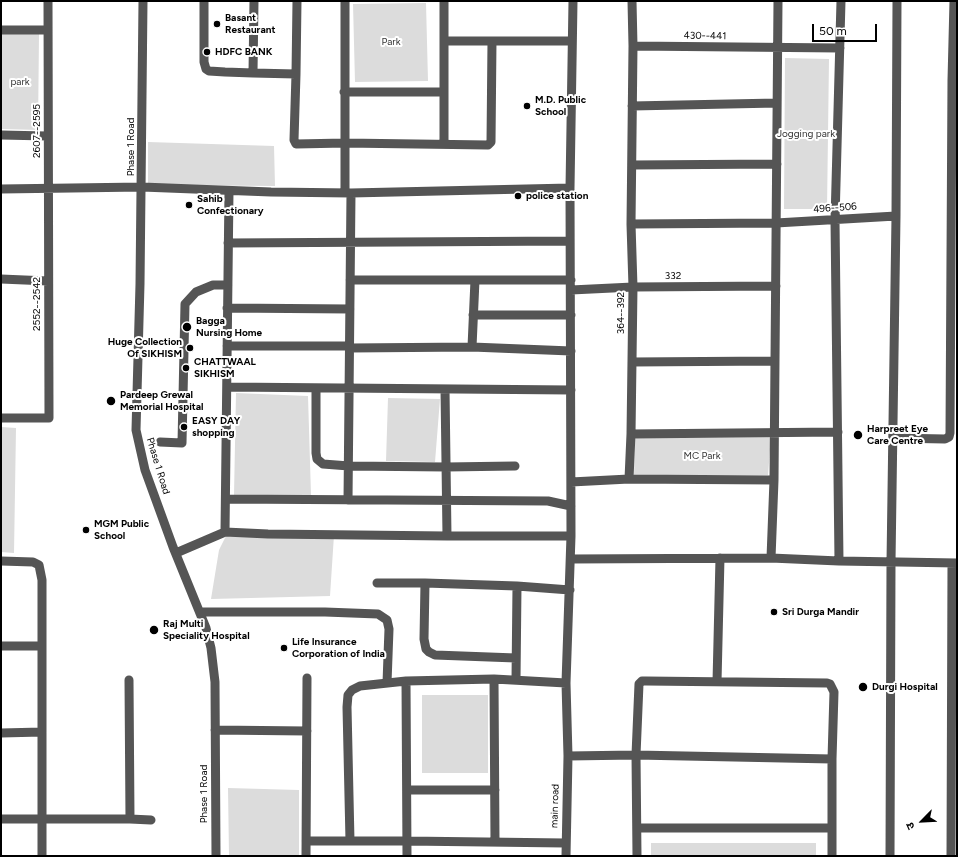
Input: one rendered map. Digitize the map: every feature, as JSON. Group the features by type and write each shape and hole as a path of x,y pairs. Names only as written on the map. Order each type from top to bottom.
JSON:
{"street":[{"name":"2607--2595","path":"48,1 48,189"},
{"name":"Phase 1 Road","path":"143,1 142,187 136,430 145,470 206,628 211,648 214,667 216,856"},
{"path":"204,1 204,62 206,69 209,71 224,72 296,74"},
{"path":"253,73 254,1"},
{"path":"297,1 294,142 300,144 490,144 492,41"},
{"path":"345,1 345,143 350,242 348,500"},
{"path":"444,1 444,144"},
{"name":"main road","path":"566,856 565,843 568,756 566,683 572,536 570,188 573,1"},
{"name":"364--392","path":"629,479 632,362 632,1"},
{"path":"771,558 774,480 778,1"},
{"path":"839,561 835,220 841,1"},
{"path":"890,856 891,562 896,216 897,1"},
{"path":"893,438 945,439 949,437 953,413 954,1"},
{"path":"1,30 48,30"},
{"path":"445,41 572,41"},
{"name":"430--441","path":"633,46 840,48"},
{"path":"344,92 444,92"},
{"path":"632,106 777,103"},
{"path":"1,135 47,136"},
{"path":"632,165 777,164"},
{"path":"1,189 142,187 228,191 348,193 570,188"},
{"name":"2552--2542","path":"1,418 49,418 48,189"},
{"path":"225,532 228,191"},
{"name":"496--506","path":"631,224 776,223 896,216"},
{"path":"228,243 570,240"},
{"path":"1,279 48,281"},
{"path":"350,280 571,280"},
{"path":"472,347 475,280"},
{"path":"160,442 182,443 185,304 196,292 213,285 228,286"},
{"name":"332","path":"571,290 632,287 776,286"},
{"path":"227,308 350,309"},
{"path":"473,315 571,315"},
{"path":"227,346 472,347 571,351"},
{"path":"632,362 775,361"},
{"path":"227,387 571,390"},
{"path":"316,388 316,453 317,459 323,464 349,466 515,466"},
{"path":"445,389 447,536"},
{"path":"631,434 774,434 838,432"},
{"path":"571,482 629,479 774,480"},
{"path":"226,499 548,501 571,506"},
{"path":"176,553 225,532 268,534 572,536"},
{"path":"571,558 771,558 954,563 951,856"},
{"path":"717,682 720,558"},
{"path":"1,561 33,562 39,565 42,580 42,856"},
{"path":"377,583 518,586 570,590"},
{"path":"425,584 424,638 426,649 429,652 435,655 516,658"},
{"path":"516,680 518,586"},
{"path":"200,612 325,612 378,614 385,617 389,629 387,683"},
{"path":"1,646 41,646"},
{"path":"306,856 307,678"},
{"path":"350,841 347,707 348,695 352,690 360,686 406,681 494,679 566,683"},
{"path":"494,679 495,842"},
{"path":"129,680 130,819"},
{"path":"406,681 408,790 407,856"},
{"path":"637,856 636,755 639,684 642,681 830,684 834,692 832,856"},
{"path":"215,730 307,731"},
{"path":"1,733 42,732"},
{"path":"568,756 636,755 832,759"},
{"path":"408,790 495,790"},
{"path":"1,819 151,820"},
{"path":"637,828 832,828"},
{"path":"306,842 407,841 565,843"}],"green space":[{"name":"Park","path":"426,3 428,81 355,82 353,4"},
{"name":"park","path":"1,34 39,34 38,130 1,129"},
{"name":"Jogging park","path":"785,58 829,59 827,209 784,209"},
{"path":"148,142 274,146 275,186 148,185"},
{"path":"236,393 308,396 311,495 234,495"},
{"path":"388,398 440,399 435,462 386,461"},
{"path":"1,427 16,428 14,553 1,552"},
{"name":"MC Park","path":"771,437 768,475 634,475 635,438"},
{"path":"228,532 334,535 330,596 211,599 219,550"},
{"path":"422,695 488,695 488,773 422,773"},
{"path":"228,788 299,790 299,856 229,856"},
{"path":"651,843 816,843 816,856 651,856"}],"place":[{"name":"Basant Restaurant","path":"217,24"},
{"name":"HDFC BANK","path":"207,52"},
{"name":"M.D. Public School","path":"527,106"},
{"name":"police station","path":"518,196"},
{"name":"Sahib Confectionary","path":"189,205"},
{"name":"Bagga Nursing Home","path":"187,327"},
{"name":"Huge Collection Of SIKHISM","path":"190,348"},
{"name":"CHATTWAAL SIKHISM","path":"186,368"},
{"name":"Pardeep Grewal Memorial Hospital","path":"111,401"},
{"name":"EASY DAY shopping","path":"184,427"},
{"name":"Harpreet Eye Care Centre","path":"858,435"},
{"name":"MGM Public School","path":"86,530"},
{"name":"Sri Durga Mandir","path":"774,612"},
{"name":"Raj Multi Speciality Hospital","path":"154,630"},
{"name":"Life Insurance Corporation of India","path":"284,648"},
{"name":"Durgi Hospital","path":"863,687"}]}
